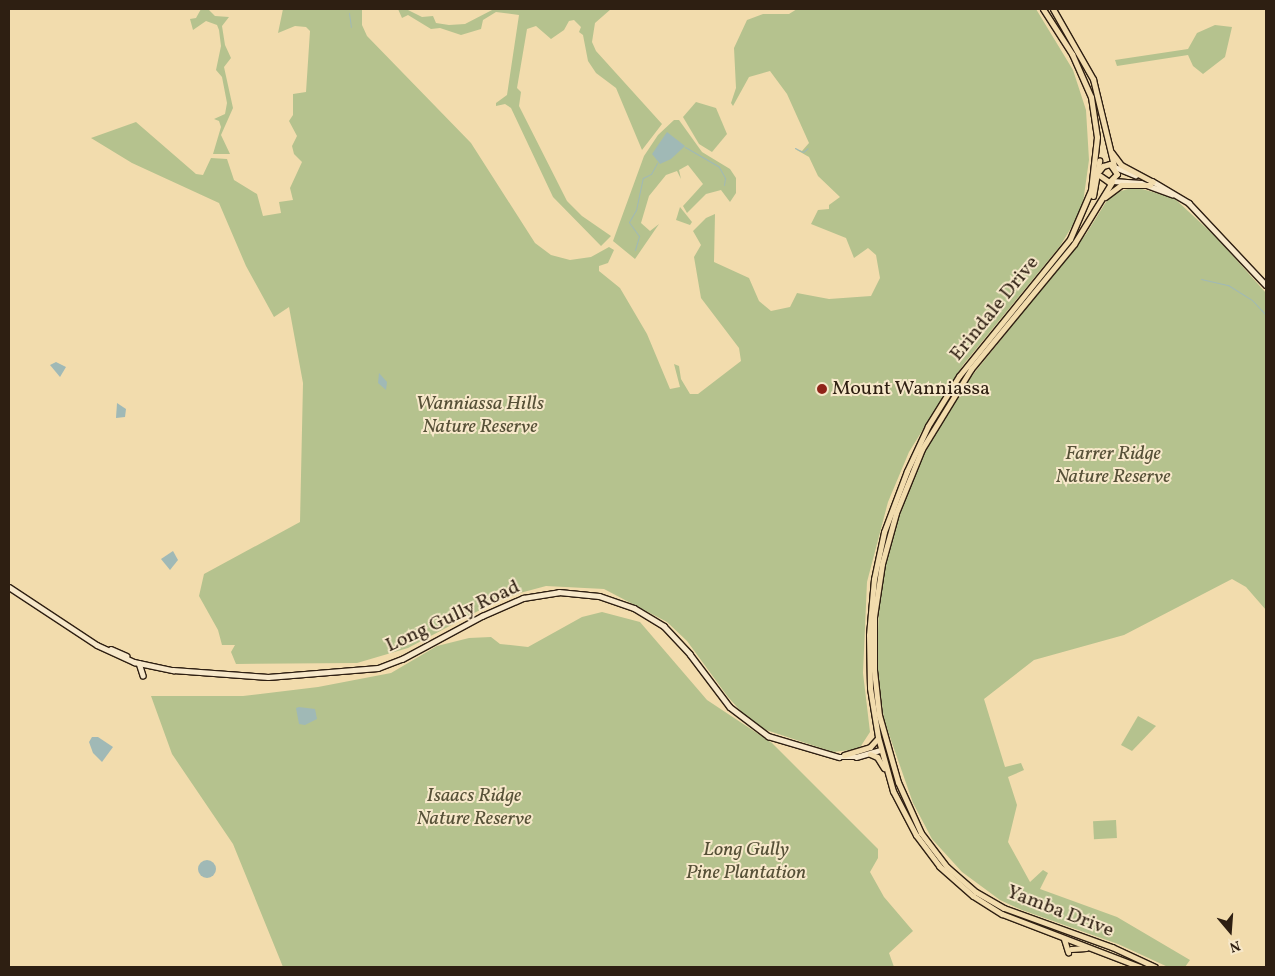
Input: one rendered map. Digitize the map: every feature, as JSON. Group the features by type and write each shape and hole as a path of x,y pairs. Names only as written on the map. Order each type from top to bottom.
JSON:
{"main road":[{"name":"Erindale Drive","path":"881,750 869,678 869,618 878,556 896,496 924,434 953,386 1061,256 1075,231 1091,190 1097,137 1091,97 1072,54 1043,9"},
{"path":"1053,9 1089,70 1117,174 1113,181"},
{"path":"1072,54 1082,71 1095,106 1100,135 1099,173 1085,218 1075,231"},
{"path":"1104,129 1112,153 1118,162 1190,205 1266,285"},
{"path":"1099,173 1107,164 1152,183"},
{"path":"1099,173 1105,182 1152,183"},
{"name":"Erindale Drive","path":"887,749 877,703 873,638 877,591 888,538 907,482 933,428 962,382 1061,256 1113,181"},
{"path":"1096,208 1121,185 1152,183"},
{"path":"9,587 116,655 146,664"},
{"name":"Long Gully Road","path":"146,664 160,668 210,673 290,677 378,668 402,659 505,604 548,593 574,593 599,596 634,608 653,618 680,641 730,706 751,726 773,738 831,756 844,756 881,750"},
{"path":"83,635 146,664"},
{"path":"138,662 145,673 160,668"},
{"name":"Long Gully Road","path":"146,664 210,673"},
{"path":"877,703 881,750 907,806"},
{"path":"844,756 870,747 878,737"},
{"name":"Yamba Drive","path":"887,749 907,806 907,814 937,855 967,885 1004,908 1082,937 1154,967"},
{"name":"Long Gully Road","path":"831,756 870,754 881,750"},
{"name":"Yamba Drive","path":"881,750 889,780 928,853 963,888 1007,917 1140,967"},
{"path":"870,754 880,761 889,780"},
{"path":"1057,928 1072,942 1082,937"},
{"path":"1064,938 1069,951 1098,950"}],"green space":[{"path":"201,9 208,9 215,16 229,17 222,26 225,45 231,58 224,67 233,108 221,135 230,154 213,154 221,127 219,121 214,119 225,114 227,103 222,77 216,70 221,46 217,25 206,21 193,30 190,19 196,18"},
{"name":"Wanniassa Hills Nature Reserve","path":"283,9 362,9 362,25 367,36 471,143 535,243 551,255 570,260 591,257 609,247 614,250 608,263 599,266 599,271 620,288 647,334 670,389 680,387 674,364 679,366 681,379 690,394 698,394 741,361 739,348 701,298 694,257 701,245 693,231 706,218 715,214 714,262 749,278 759,301 771,311 790,307 797,293 829,299 871,296 880,278 876,255 868,248 854,258 846,238 811,224 818,210 829,209 829,205 840,197 818,176 809,157 795,149 802,151 809,143 787,94 770,71 749,77 733,106 731,103 736,88 734,48 747,20 763,14 789,14 797,9 1036,9 1073,70 1086,110 1089,160 1082,210 1060,246 963,365 909,452 888,502 867,582 863,673 870,732 859,749 833,752 763,729 745,716 728,697 687,641 667,622 604,589 546,586 520,593 497,601 408,648 357,663 236,664 231,652 235,645 222,645 218,630 199,596 204,574 300,522 303,383 289,307 274,317 246,266 219,203 132,163 91,138 136,122 196,174 203,175 211,158 227,159 234,180 257,194 263,216 281,213 279,202 293,200 290,188 302,162 294,154 292,146 297,136 289,121 293,115 293,94 306,92 310,31 306,27 295,26 278,33"},
{"path":"398,9 406,9 422,17 433,16 436,23 449,25 465,24 494,9 611,9 595,23 592,42 596,51 662,124 642,150 616,88 596,73 588,61 583,35 579,32 581,27 574,20 569,21 564,30 551,39 536,26 527,29 517,88 521,92 519,106 567,201 582,216 611,236 601,246 553,197 511,108 505,104 496,106 496,103 507,95 519,15 496,12 483,20 481,29 461,35 440,28 431,29 408,15 402,18"},
{"path":"1215,25 1232,27 1225,57 1203,74 1193,66 1188,55 1117,66 1115,60 1188,49 1197,33"},
{"path":"696,102 716,108 727,134 712,152 699,144 683,117"},
{"path":"674,120 679,120 702,152 730,169 736,178 736,193 730,202 721,190 706,194 687,213 683,206 703,184 688,165 679,170 681,179 677,171 666,175 649,196 641,223 650,231 659,224 635,259 613,241 644,156 658,135"},
{"name":"Farrer Ridge Nature Reserve","path":"1135,187 1174,198 1217,238 1266,293 1266,610 1246,587 1232,579 1124,635 1034,660 984,699 1005,767 1021,763 1024,770 1008,777 1017,805 1008,842 1030,882 1043,870 1048,873 1040,889 1117,917 1190,960 1185,967 1168,967 1118,944 1022,910 1000,900 962,872 932,839 913,803 884,720 877,666 879,599 889,545 919,463 934,435 967,382 1086,234 1106,202 1114,193"},
{"path":"680,207 692,222 690,225 676,220"},
{"name":"Isaacs Ridge Nature Reserve","path":"602,612 640,622 707,700 772,743 878,849 878,858 870,872 884,897 913,931 889,953 894,967 283,967 233,844 172,754 151,696 243,696 318,687 391,673 437,646 469,638 491,637 500,644 528,647 582,617"},
{"path":"1138,716 1156,726 1132,751 1121,745"},
{"path":"1116,820 1117,838 1094,839 1093,821"}],"water":[{"path":"667,132 685,146 671,159 660,164 652,154"},
{"path":"56,362 66,367 60,377 50,365"},
{"path":"379,373 387,382 386,390 378,383"},
{"path":"117,403 126,409 125,417 116,418"},
{"path":"173,551 178,560 170,570 161,559"},
{"path":"296,708 315,709 317,719 305,725 299,724"},
{"path":"92,737 98,737 113,747 102,762 93,753 89,742"},
{"path":"207,860 213,863 216,869 213,875 207,878 201,875 198,869 201,863"}],"waterway":[{"path":"349,13 351,27"},
{"path":"685,147 719,167 725,178 724,185"},
{"path":"795,148 803,152 808,148"},
{"path":"635,250 639,236 629,222 636,210 643,178 651,174 657,163"},
{"path":"1201,279 1228,285 1252,300 1266,315"}],"place":[{"name":"Mount Wanniassa","path":"822,389"}],"park label":[{"name":"Long Gully Pine Plantation","path":"746,862"}]}
